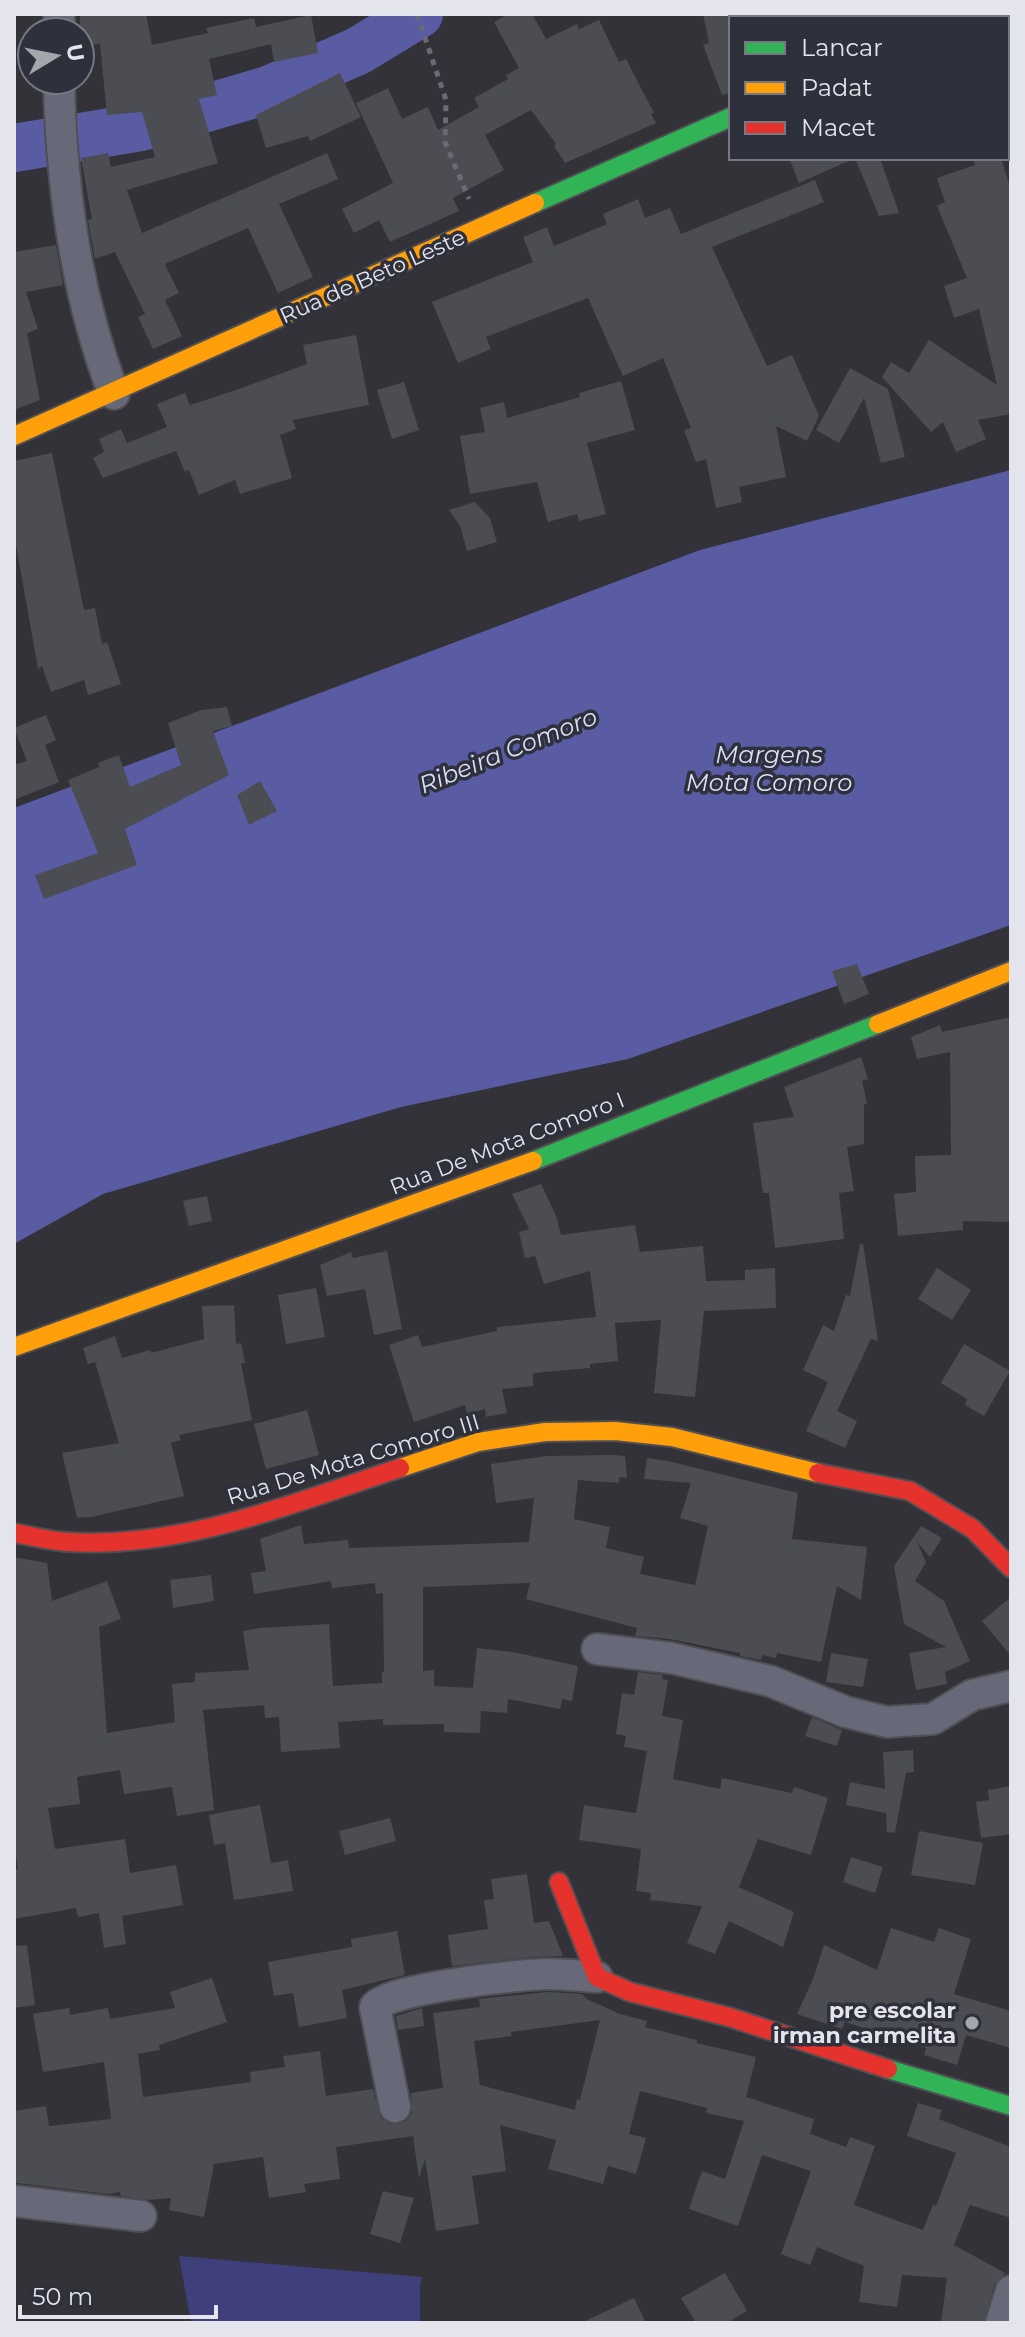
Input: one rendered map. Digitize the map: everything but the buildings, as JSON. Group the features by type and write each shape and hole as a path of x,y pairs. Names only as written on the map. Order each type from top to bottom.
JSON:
{"street":[{"path":"60,96 67,185 80,280 97,349 114,394"},
{"name":"Rua de Beto Leste","path":"14,436 729,118"},
{"name":"Rua De Mota Comoro I","path":"14,1347 542,1158 1011,971"},
{"name":"Rua De Mota Comoro III","path":"14,1533 68,1542 144,1539 231,1523 478,1442 545,1432 615,1431 672,1437 779,1465 910,1491 973,1529 1011,1568"},
{"path":"597,1649 671,1658 770,1681 846,1712 887,1722 933,1719 972,1695 1011,1686"},
{"path":"559,1882 597,1977"},
{"path":"395,2107 375,2007 379,2001 465,1983 546,1974 597,1977 630,1992 729,2017 1011,2106"},
{"path":"14,2201 141,2216"},
{"path":"1001,2323 1011,2291"}],"path":[{"path":"417,14 446,100 445,142 472,206"}],"shaded area":[{"path":"179,2256 422,2277 420,2323 191,2323"}],"water":[{"name":"Margens Mota Comoro","path":"1011,470 1011,925 628,1059 401,1107 103,1194 14,1244 14,808 700,550"}],"waterway":[{"path":"14,148 141,127 268,90 358,51 419,14"}],"traffic: fast":[{"path":"535,203 729,118"},
{"path":"533,1161 878,1024"},
{"path":"888,2069 1011,2106"}],"traffic: slow":[{"path":"14,436 535,203"},
{"path":"878,1024 1011,971"},
{"path":"14,1347 533,1161"},
{"path":"400,1468 478,1442 545,1432 615,1431 672,1437 818,1473"}],"traffic: jam":[{"path":"14,1533 68,1542 111,1542 195,1531 278,1509 400,1468"},
{"path":"818,1473 910,1491 973,1529 1011,1568"},
{"path":"559,1882 597,1977 630,1992 729,2017 888,2069"}],"place":[{"name":"pre escolar irman carmelita","path":"972,2023"}],"water label":[{"name":"Ribeira Comoro","path":"508,751"}]}
